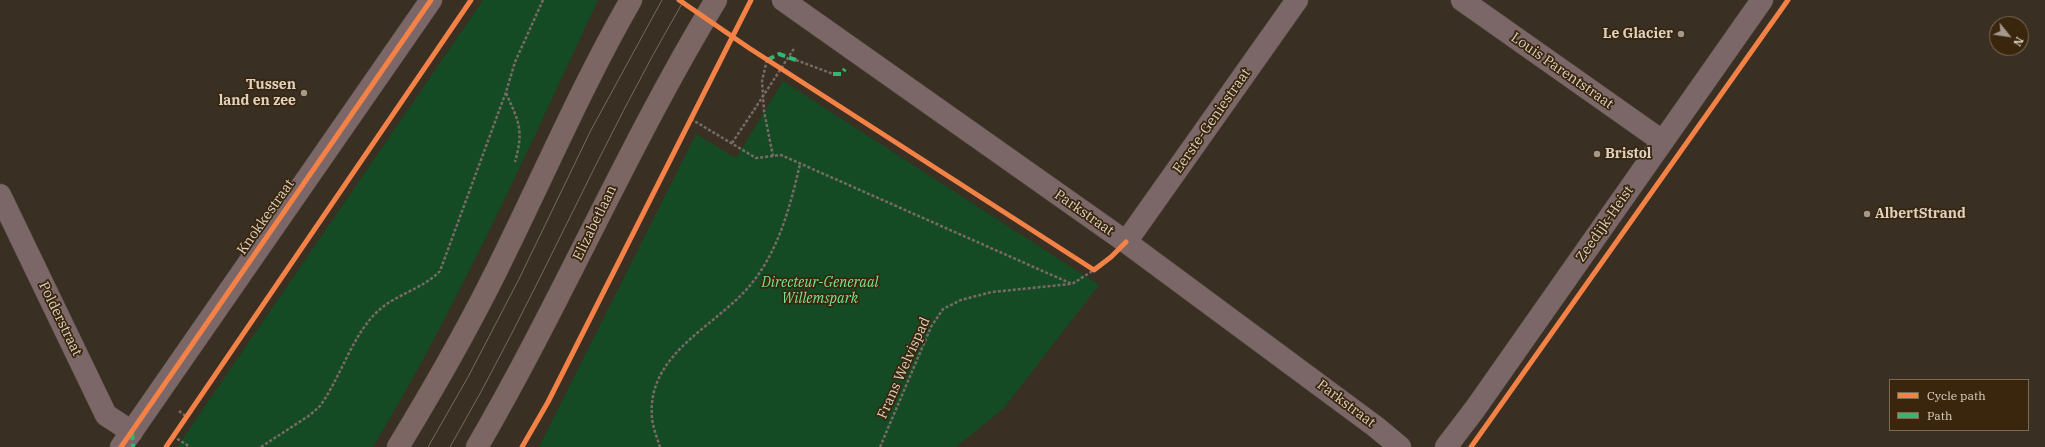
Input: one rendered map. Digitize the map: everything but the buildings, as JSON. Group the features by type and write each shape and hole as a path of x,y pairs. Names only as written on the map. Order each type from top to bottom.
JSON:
{"main road":[{"path":"398,447 455,348 507,249 585,85 632,0"},
{"name":"Elizabetlaan","path":"477,447 528,355 617,179 695,35 716,0"}],"street":[{"name":"Knokkestraat","path":"126,439 432,0"},
{"name":"Eerste-Geniestraat","path":"1126,242 1297,0"},
{"name":"Louis Parentstraat","path":"1462,0 1662,141"},
{"name":"Zeedijk-Heist","path":"1446,447 1476,409 1762,0"},
{"name":"Parkstraat","path":"794,3 1126,242 1376,427 1400,447"},
{"name":"Polderstraat","path":"0,195 106,416 126,439"}],"path":[{"path":"540,0 542,4"},
{"path":"261,447 310,415 320,406 366,324 378,311 392,300 433,278 440,271 506,92 515,62 543,0"},
{"path":"732,143 795,47"},
{"path":"767,60 762,81 764,111 773,156"},
{"path":"796,60 833,74"},
{"path":"506,92 517,116 521,130 520,143 513,168"},
{"path":"688,125 695,112"},
{"path":"692,119 756,158 781,155 1072,284 1094,270"},
{"path":"660,447 652,420 652,404 655,389 667,361 732,304 755,280 771,254 784,224 800,164"},
{"path":"173,436 190,447"}],"green space":[{"path":"483,0 598,0 518,171 463,283 373,447 177,447"},
{"name":"Directeur-Generaal Willemspark","path":"783,81 1099,285 1004,408 956,447 539,447 696,134 736,158"}],"tram line":[{"path":"428,447 468,377 519,279 591,130 662,0"},
{"path":"450,447 481,392 539,280 624,110 684,0"}],"marked path":[{"path":"767,60 779,54 796,60"},
{"path":"833,74 841,74 845,69"},
{"path":"132,432 133,447"}],"cycle path":[{"path":"121,447 431,0"},
{"path":"166,447 471,0"},
{"path":"679,0 749,48 1094,270 1111,257 1126,242"},
{"path":"522,447 548,402 751,0"},
{"path":"1471,447 1788,0"}],"place":[{"name":"Le Glacier","path":"1681,34"},
{"name":"Tussen land en zee","path":"304,93"},
{"name":"Bristol","path":"1597,154"},
{"name":"AlbertStrand","path":"1867,214"}]}
